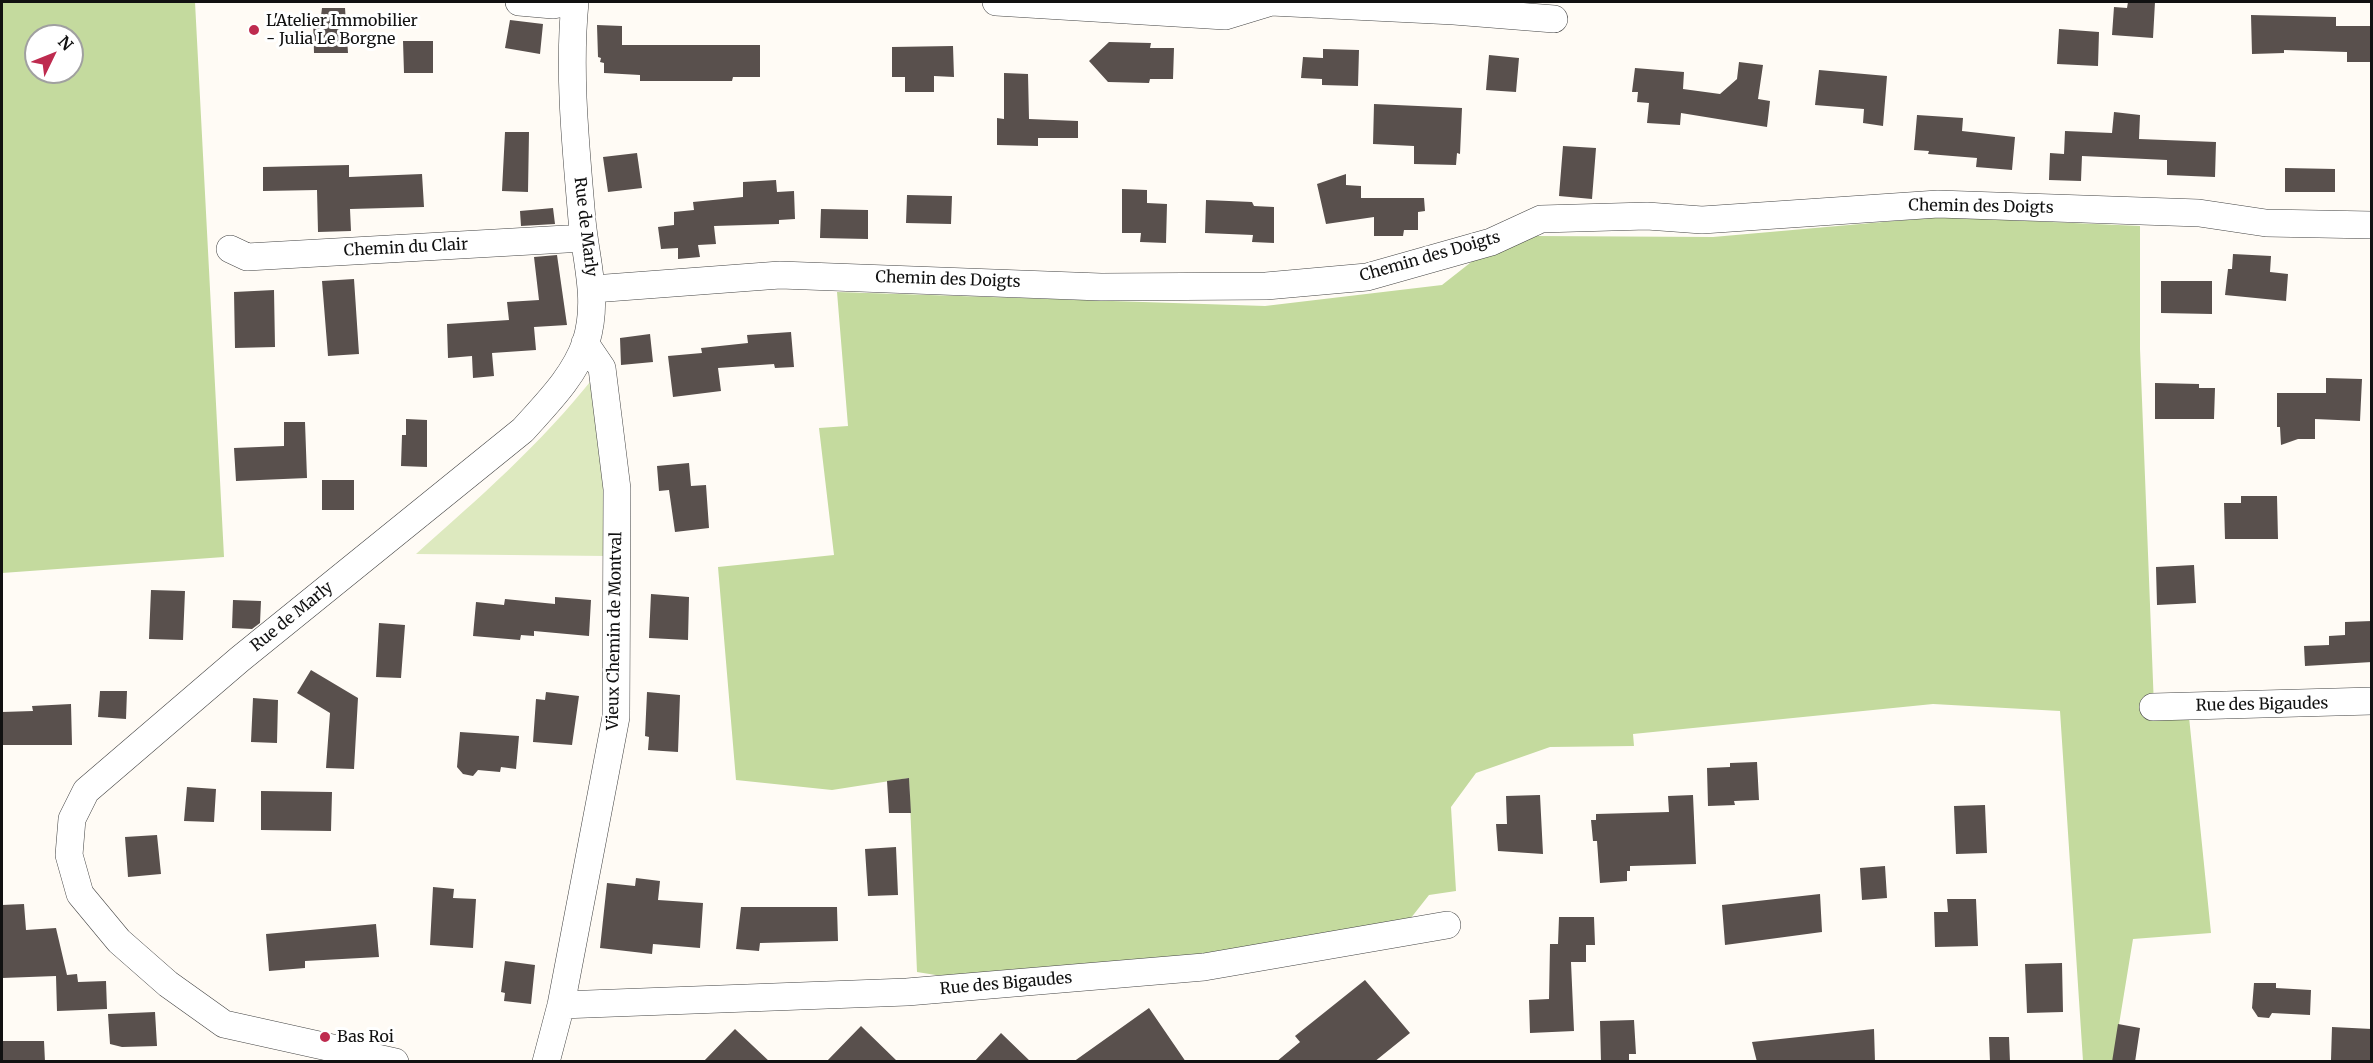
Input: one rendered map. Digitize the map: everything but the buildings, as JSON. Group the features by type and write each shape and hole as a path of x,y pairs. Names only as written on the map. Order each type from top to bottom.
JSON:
{"street":[{"path":"519,2 553,5 569,2"},
{"name":"Rue de Marly","path":"395,1062 224,1024 168,984 119,941 80,894 69,855 72,819 86,791 240,659 523,430 556,394 575,366 585,343 593,290 584,238 574,125 572,34 574,2"},
{"path":"996,2 1225,16 1271,2 1454,10 1554,19"},
{"name":"Chemin des Doigts","path":"593,290 780,275 1101,286 1266,286 1368,278 1491,242 1541,219 1647,216 1702,220 1938,204 2199,213 2266,223 2372,225"},
{"name":"Chemin du Clair","path":"230,249 247,257 584,238"},
{"name":"Vieux Chemin de Montval","path":"546,1062 561,1005 616,717 617,489 602,368 585,343"},
{"name":"Rue des Bigaudes","path":"2153,707 2372,701"},
{"name":"Rue des Bigaudes","path":"561,1005 907,992 1192,968 1447,925"}],"green space":[{"path":"2,2 195,2 224,557 2,573"},
{"path":"1940,217 2140,226 2140,349 2154,707 2189,717 2211,933 2133,939 2113,1061 2083,1061 2060,711 1933,704 1633,734 1634,746 1550,747 1476,773 1451,807 1456,891 1429,895 1403,928 1196,964 942,976 917,972 909,778 832,790 736,780 718,567 834,555 819,428 848,426 837,292 1265,306 1442,285 1484,252 1536,236 1713,237"},
{"path":"594,377 608,494 606,556 416,554 531,448"}],"place":[{"name":"L'Atelier Immobilier - Julia Le Borgne","path":"254,30"},
{"name":"Bas Roi","path":"325,1037"}]}
